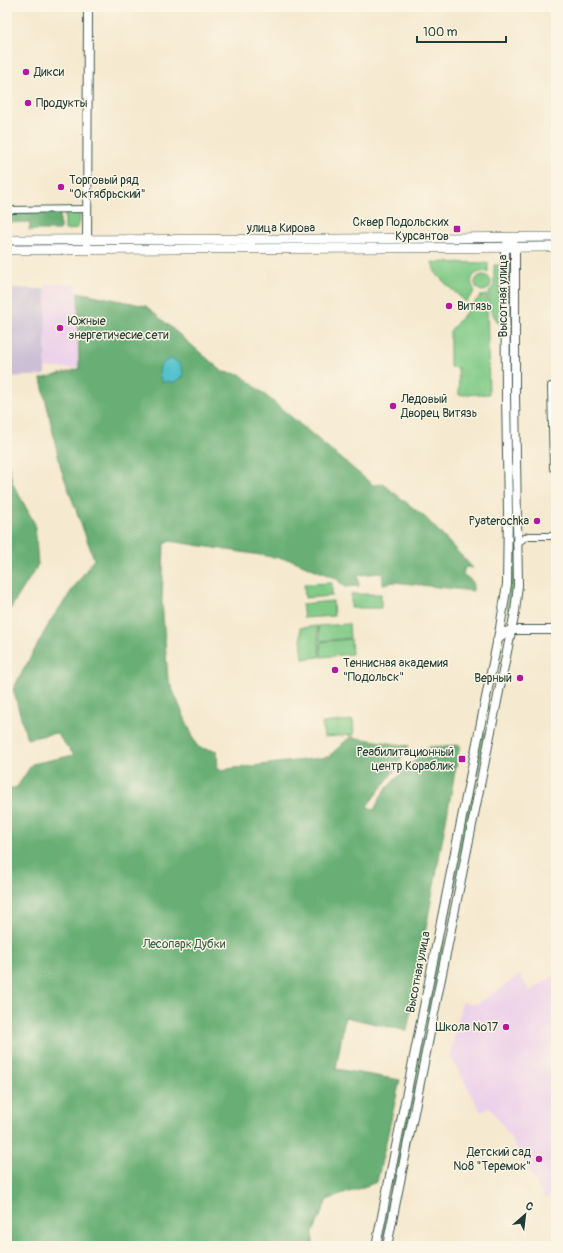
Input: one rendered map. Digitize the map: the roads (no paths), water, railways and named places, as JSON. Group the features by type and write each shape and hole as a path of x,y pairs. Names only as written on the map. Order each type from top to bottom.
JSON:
{"main road":[{"name":"улица Кирова","path":"7,250 87,245 556,237"},
{"name":"улица Кирова","path":"7,240 87,245 556,247"}],"street":[{"path":"87,245 88,7"},
{"path":"7,210 88,209"},
{"name":"Высотная улица","path":"376,1246 497,641 507,584 506,396 511,237"},
{"name":"Высотная улица","path":"387,1246 511,630 518,585 515,395 510,247"},
{"path":"552,386 553,468 556,468"},
{"path":"506,396 515,395"},
{"path":"507,515 517,515"},
{"path":"517,544 528,536 556,536"},
{"path":"502,615 503,622 511,630"},
{"path":"497,641 501,635 511,630 556,630"},
{"path":"484,703 496,705"}],"water":[{"path":"171,359 181,365 183,377 172,383 169,381 162,382 159,374 160,366"}],"place":[{"name":"Дикси","path":"26,72"},
{"name":"Продукты","path":"28,103"},
{"name":"Торговый ряд \"Октябрьский\"","path":"61,187"},
{"name":"Сквер Подольских Курсантов","path":"457,229"},
{"name":"Витязь","path":"449,306"},
{"name":"Южные энергетичесие сети","path":"60,328"},
{"name":"Ледовый Дворец Витязь","path":"393,406"},
{"name":"Pyaterochka","path":"537,521"},
{"name":"Теннисная академия \"Подольск\"","path":"335,670"},
{"name":"Верный","path":"520,678"},
{"name":"Реабилитационный центр Кораблик","path":"462,759"},
{"name":"Школа №17","path":"506,1027"},
{"name":"Детский сад №8 \"Теремок\"","path":"539,1159"}],"park label":[{"name":"Лесопарк Дубки","path":"184,944"}]}
